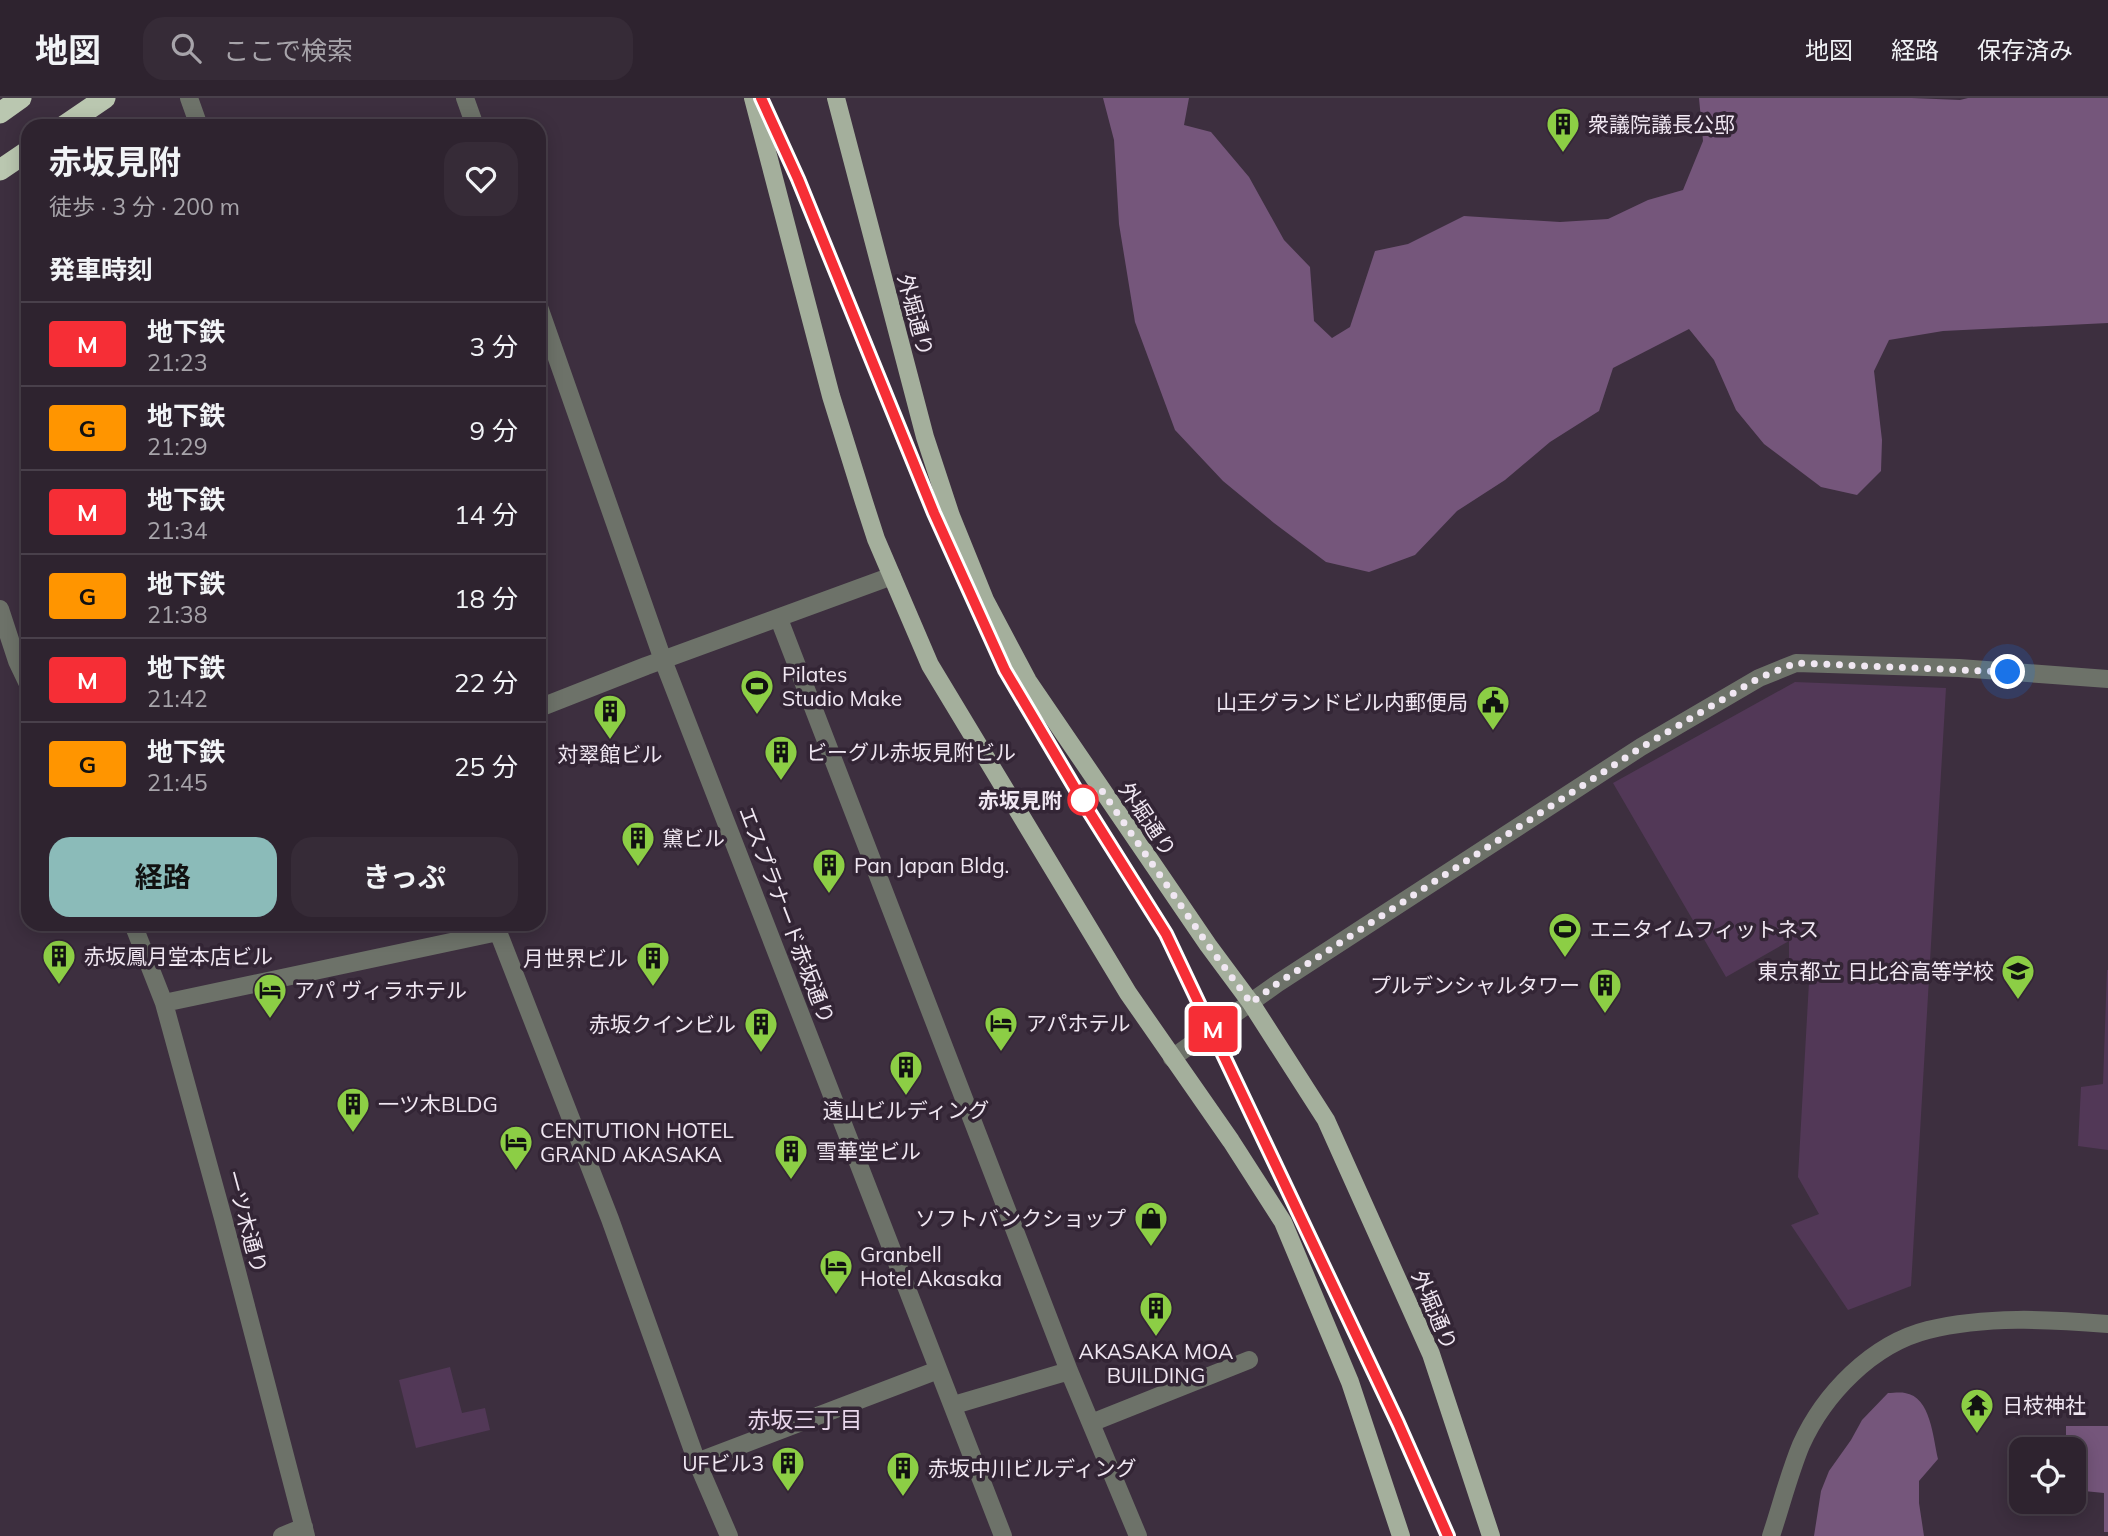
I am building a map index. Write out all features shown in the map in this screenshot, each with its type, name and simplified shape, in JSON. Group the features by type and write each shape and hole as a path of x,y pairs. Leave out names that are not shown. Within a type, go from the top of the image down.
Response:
{"highway":[{"path":"0,113 21,98"},
{"path":"74,119 105,98"},
{"path":"0,170 21,156"}],"main road":[{"path":"753,98 831,396 876,539 930,665 1128,993 1231,1141 1283,1222 1350,1382 1401,1536"},
{"name":"外堀通り","path":"836,98 925,437 951,516 985,600 1028,681 1208,945 1251,1003 1326,1120 1431,1354 1491,1536"}],"street":[{"path":"189,98 196,119"},
{"path":"465,98 472,119"},
{"name":"エスプラナード赤坂通り","path":"546,327 663,660 1003,1536"},
{"path":"546,705 892,576"},
{"path":"0,608 21,669"},
{"path":"779,619 1069,1371 1138,1536"},
{"path":"1172,1058 1278,983 1642,747 1759,678 1796,663 1959,668 2108,680"},
{"name":"一ツ木通り","path":"136,931 164,1003 305,1532"},
{"path":"164,1003 483,931"},
{"path":"497,931 610,1219 697,1462 729,1536"},
{"path":"1771,1536 1801,1445 1823,1406 1850,1374 1893,1345 1926,1331 1983,1322 2039,1320 2108,1324"},
{"path":"1091,1423 1249,1360"},
{"path":"697,1462 938,1370"},
{"path":"954,1405 1069,1371"},
{"path":"282,1536 305,1532"}],"shaded area":[{"path":"1103,98 1189,98 1184,125 1211,132 1249,177 1284,240 1310,267 1314,321 1332,338 1350,327 1375,251 1408,244 1464,216 1560,222 1608,219 1648,200 1683,190 1703,141 1699,98 2108,98 2108,323 1943,331 1889,340 1874,371 1882,440 1881,471 1857,495 1821,487 1764,444 1736,410 1714,360 1689,329 1613,368 1599,411 1550,442 1505,480 1457,511 1415,555 1369,572 1326,562 1223,481 1175,430 1135,322 1119,224 1114,140"},
{"path":"1795,682 1946,688 1911,1286 1848,1310 1791,1225 1819,1214 1798,1177 1809,982 1789,980 1789,941 1726,977 1613,783"},
{"path":"2107,970 2108,1150 2078,1146 2081,1087 2103,1084"},
{"path":"450,1367 462,1413 485,1408 490,1430 416,1448 399,1380"},
{"path":"1888,1393 1914,1396 1926,1410 1932,1430 1938,1459 1919,1481 1924,1536 1814,1536 1821,1491 1829,1471 1862,1420"},
{"path":"2066,1426 2108,1426 2108,1532 2104,1532 2104,1493 2086,1491 2086,1437 2066,1437"}],"metro line":[{"name":"M","path":"761,98 798,179 934,513 1005,670 1166,934 1410,1448 1448,1536"}],"place":[{"name":"衆議院議長公邸","path":"1563,154"},
{"name":"Pilates Studio Make","path":"757,716"},
{"name":"山王グランドビル内郵便局","path":"1493,732"},
{"name":"対翠館ビル","path":"610,741"},
{"name":"ビーグル赤坂見附ビル","path":"781,782"},
{"name":"赤坂見附","path":"1083,800"},
{"name":"黛ビル","path":"638,868"},
{"name":"Pan Japan Bldg.","path":"829,895"},
{"name":"エニタイムフィットネス","path":"1565,959"},
{"name":"赤坂鳳月堂本店ビル","path":"59,986"},
{"name":"月世界ビル","path":"653,988"},
{"name":"東京都立 日比谷高等学校","path":"2018,1001"},
{"name":"プルデンシャルタワー","path":"1605,1015"},
{"name":"アパ ヴィラホテル","path":"270,1020"},
{"name":"アパホテル","path":"1001,1053"},
{"name":"赤坂クインビル","path":"761,1054"},
{"name":"遠山ビルディング","path":"906,1097"},
{"name":"一ツ木BLDG","path":"353,1134"},
{"name":"CENTUTION HOTEL GRAND AKASAKA","path":"516,1172"},
{"name":"雪華堂ビル","path":"791,1181"},
{"name":"ソフトバンクショップ","path":"1151,1248"},
{"name":"Granbell Hotel Akasaka","path":"836,1296"},
{"name":"AKASAKA MOA BUILDING","path":"1156,1338"},
{"name":"日枝神社","path":"1977,1435"},
{"name":"UFビル3","path":"788,1493"},
{"name":"赤坂中川ビルディング","path":"903,1498"}],"district":[{"name":"赤坂三丁目","path":"805,1419"}],"route":[{"path":"1083,800 1100,788 1251,1003 1642,747 1759,678 1796,663 2008,672"}]}
